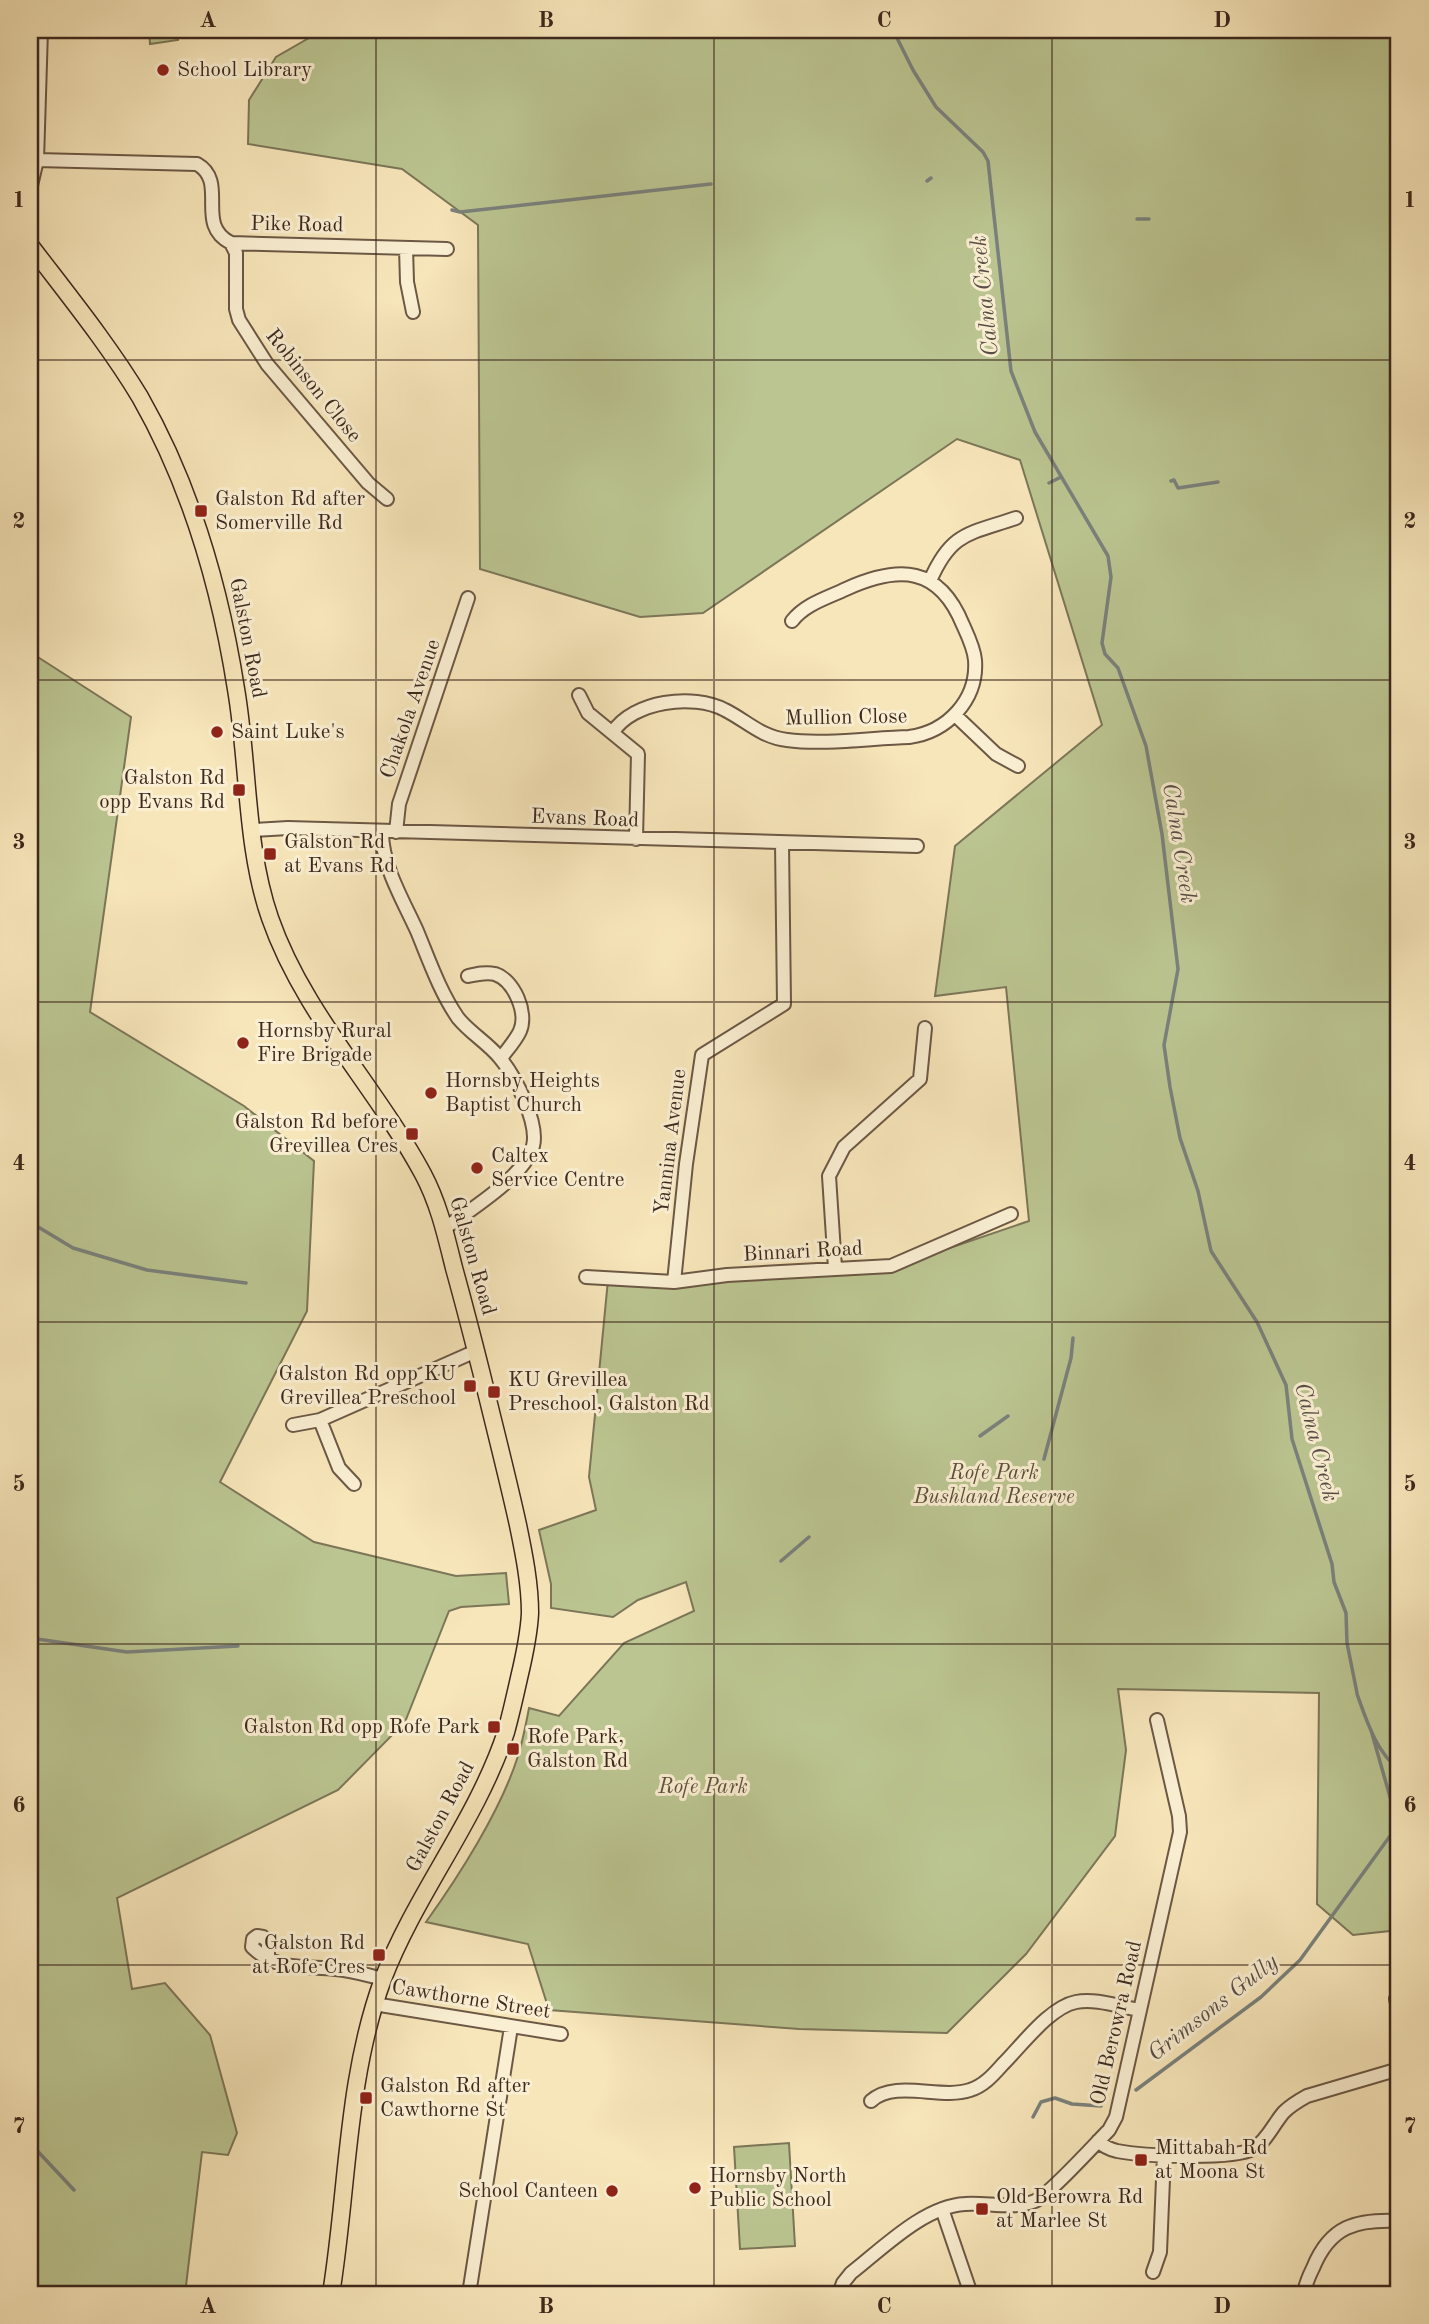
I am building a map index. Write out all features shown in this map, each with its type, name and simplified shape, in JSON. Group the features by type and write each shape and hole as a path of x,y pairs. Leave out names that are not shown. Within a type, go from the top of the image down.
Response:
{"main road":[{"name":"Galston Road","path":"30,245 115,359 143,403 168,454 202,537 221,605 237,691 258,875 279,941 304,990 414,1157 433,1194 445,1228 476,1351 526,1567 530,1611 526,1646 506,1731 472,1807 412,1914 374,2004 358,2076 331,2294"}],"street":[{"path":"30,190 37,160 41,30"},
{"name":"Pike Road","path":"37,160 197,164 208,172 211,179 212,221 219,235 232,243 447,249"},
{"name":"Robinson Close","path":"232,243 236,253 236,309 245,331 267,364 368,483 387,499"},
{"path":"390,247 407,282"},
{"path":"406,248 407,282 413,312"},
{"path":"792,621 812,604 871,578 903,575 930,581 941,556 954,542 970,533 1016,518"},
{"name":"Mullion Close","path":"613,732 631,715 651,706 670,703 709,704 726,710 761,733 787,740 919,736 943,726 963,705 972,685 975,674 974,652 954,604 947,594 930,581"},
{"name":"Chakola Avenue","path":"396,832 399,804 468,598"},
{"path":"579,695 588,713 633,748 639,757 636,839"},
{"path":"955,715 996,754 1018,766"},
{"name":"Evans Road","path":"252,830 288,828 917,846"},
{"path":"382,832 386,860 447,998 460,1020 500,1058 521,1092 531,1121 533,1145 526,1162 491,1196 445,1228"},
{"name":"Yannina Avenue","path":"674,1282 686,1164 702,1055 784,1004 782,844"},
{"path":"468,976 498,974 521,1002 522,1029 500,1058"},
{"path":"835,1268 829,1175 844,1147 920,1079 925,1028"},
{"name":"Binnari Road","path":"586,1277 674,1282 727,1275 891,1266 1011,1214"},
{"path":"293,1425 320,1420 476,1351"},
{"path":"320,1420 339,1468 354,1484"},
{"name":"Old Berowra Road","path":"839,2294 851,2273 919,2221 942,2209 963,2204 1016,2204 1035,2201 1098,2141 1116,2117 1180,1832 1179,1816 1157,1720"},
{"path":"268,1957 282,1965 305,1969 342,1969 383,1979"},
{"path":"1396,1999 1399,2014"},
{"path":"871,2101 888,2091 960,2093 973,2090 988,2080 1052,2014 1069,2004 1098,2003 1140,2010"},
{"name":"Cawthorne Street","path":"374,2004 561,2034"},
{"path":"469,2294 511,2027"},
{"path":"1098,2141 1118,2151 1164,2155 1234,2155 1261,2142 1284,2113 1307,2096 1399,2069"},
{"path":"1153,2272 1160,2252 1164,2155"},
{"path":"942,2209 971,2294"},
{"path":"1304,2294 1319,2253 1333,2235 1362,2224 1399,2221"}],"green space":[{"path":"149,30 177,30 178,40 150,44"},
{"path":"382,30 1399,30 1399,177 1396,181 1399,194 1399,1930 1353,1935 1317,1904 1319,1693 1118,1689 1126,1750 1115,1836 1026,1954 947,2033 799,2029 549,2010 528,1944 426,1922 465,1864 501,1798 518,1756 529,1708 559,1716 624,1643 694,1611 686,1582 638,1600 613,1617 551,1608 551,1584 539,1530 596,1510 589,1477 608,1280 891,1268 1029,1221 1006,987 935,996 955,846 1102,725 1020,460 957,439 703,613 640,617 480,569 478,225 402,169 248,144 249,100 276,57 316,34"},
{"path":"30,652 131,717 90,1012 244,1106 314,1161 307,1311 220,1482 314,1542 456,1576 506,1573 509,1604 461,1607 449,1611 405,1722 338,1790 117,1898 132,1989 165,1983 210,2035 237,2133 228,2155 202,2152 185,2294 30,2294"},
{"path":"789,2143 795,2246 740,2249 734,2147"}],"waterway":[{"name":"Calna Creek","path":"893,30 936,107 983,152 988,161 1011,371 1035,432 1108,556 1111,577 1102,643 1105,654 1118,668 1146,746 1162,834 1178,969 1164,1045 1180,1138 1198,1191 1211,1251 1257,1322 1286,1385 1292,1439 1332,1564 1334,1582 1346,1613 1347,1643 1357,1693"},
{"path":"927,181 931,178"},
{"path":"452,210 460,212 711,184"},
{"path":"1137,219 1149,219"},
{"path":"1049,483 1061,477"},
{"path":"1171,481 1174,480 1178,488 1218,482"},
{"path":"30,1222 73,1248 147,1270 246,1283"},
{"path":"1044,1459 1071,1358 1073,1338"},
{"path":"980,1436 1008,1416"},
{"path":"781,1561 809,1537"},
{"path":"30,1638 127,1652 238,1646"},
{"name":"Grimsons Gully","path":"1357,1694 1378,1745 1399,1769"},
{"name":"Grimsons Gully","path":"1136,2090 1261,1997 1300,1960 1398,1825 1371,1730"},
{"path":"1033,2117 1041,2102 1055,2098 1072,2104 1101,2106"},
{"path":"30,2143 74,2190"}],"place":[{"name":"School Library","path":"163,70"},
{"name":"Galston Rd after Somerville Rd","path":"201,511"},
{"name":"Saint Luke's","path":"217,732"},
{"name":"Galston Rd opp Evans Rd","path":"239,790"},
{"name":"Galston Rd at Evans Rd","path":"270,854"},
{"name":"Hornsby Rural Fire Brigade","path":"243,1043"},
{"name":"Hornsby Heights Baptist Church","path":"431,1093"},
{"name":"Galston Rd before Grevillea Cres","path":"412,1134"},
{"name":"Caltex Service Centre","path":"477,1168"},
{"name":"Galston Rd opp KU Grevillea Preschool","path":"470,1386"},
{"name":"KU Grevillea Preschool, Galston Rd","path":"494,1392"},
{"name":"Galston Rd opp Rofe Park","path":"494,1727"},
{"name":"Rofe Park, Galston Rd","path":"513,1749"},
{"name":"Galston Rd at Rofe Cres","path":"379,1955"},
{"name":"Galston Rd after Cawthorne St","path":"366,2098"},
{"name":"Mittabah Rd at Moona St","path":"1141,2160"},
{"name":"Hornsby North Public School","path":"695,2188"},
{"name":"School Canteen","path":"612,2191"},
{"name":"Old Berowra Rd at Marlee St","path":"982,2209"}],"park label":[{"name":"Rofe Park Bushland Reserve","path":"994,1485"},
{"name":"Rofe Park","path":"703,1787"}]}
